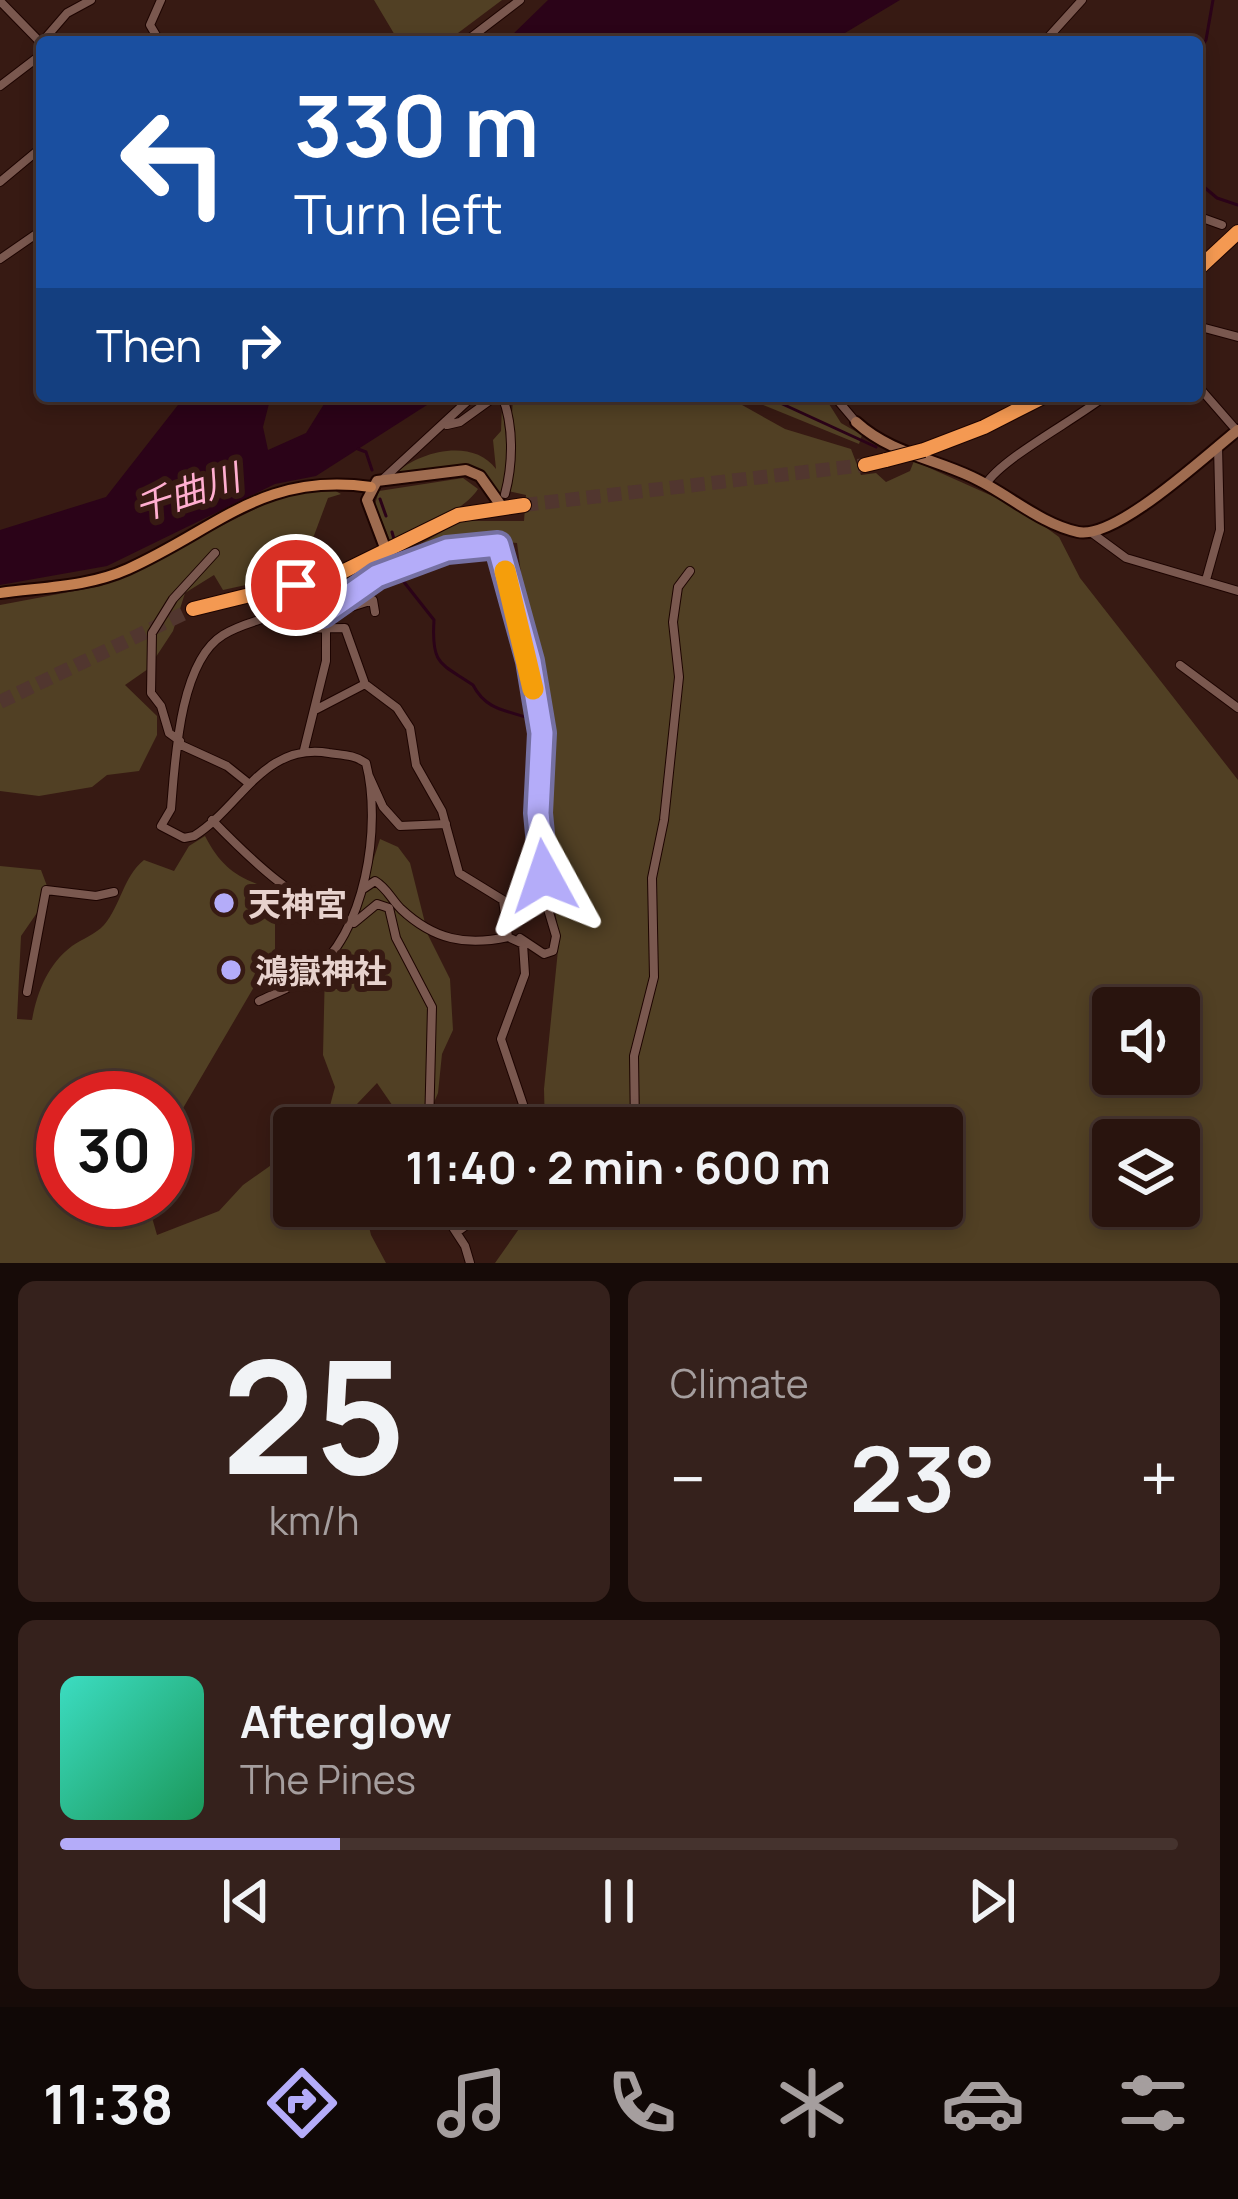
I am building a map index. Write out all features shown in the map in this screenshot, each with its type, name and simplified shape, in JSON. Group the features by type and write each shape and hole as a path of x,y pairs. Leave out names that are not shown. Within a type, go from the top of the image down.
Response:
{"highway":[{"path":"1203,264 1238,232"},
{"path":"865,465 984,428 1034,402"},
{"path":"193,609 366,563 449,519 503,500 524,505"}],"main road":[{"path":"0,593 111,575 277,490 326,482 376,483"}],"street":[{"path":"48,36 67,13 92,0"},
{"path":"156,36 150,25 161,0"},
{"path":"473,36 520,0"},
{"path":"1049,36 1082,0"},
{"path":"0,1 36,37"},
{"path":"0,86 36,59"},
{"path":"0,182 36,152"},
{"path":"1203,218 1222,224"},
{"path":"0,259 36,234"},
{"path":"1203,328 1238,337"},
{"path":"1092,533 1121,520 1237,430 1203,392"},
{"path":"377,576 385,551 368,506 376,483 467,402"},
{"path":"445,425 453,426 490,402"},
{"path":"376,483 466,470 480,476 488,492 503,500 512,467 502,402"},
{"path":"839,402 856,422 910,456 986,484 1056,524 1092,533 1126,558 1238,591"},
{"path":"986,484 998,467 1097,402"},
{"path":"1206,580 1220,530 1218,446"},
{"path":"483,509 488,492"},
{"path":"274,589 311,615 346,600 377,576 458,547 498,545 530,661 542,733 538,813 545,899 556,936 553,951 544,954 526,940 480,944 435,933 402,910 381,884 375,881 362,890"},
{"path":"214,553 153,630 151,690 169,734 248,783"},
{"path":"634,1107 634,1056 654,977 652,878 664,820 679,677 673,622 678,586 690,571"},
{"path":"292,606 289,596 296,585"},
{"path":"346,600 351,607 373,600 375,613"},
{"path":"292,606 274,617 248,622 208,647 188,686 171,809 161,826 184,838 201,832 266,768 304,751 361,758 383,806 400,826 446,824"},
{"path":"274,617 280,629 345,628 365,684 397,707 410,728 416,765 446,824 461,875 502,900 512,938 525,952 525,974 501,1039 524,1107"},
{"path":"304,751 326,661 326,628"},
{"path":"1180,664 1238,708"},
{"path":"317,709 365,684"},
{"path":"259,1000 311,975 350,922 370,868 369,776"},
{"path":"212,820 260,872 350,922 359,922 377,904 389,908 396,938 428,994 435,1028 429,1107"},
{"path":"27,992 46,890 97,896 114,892"},
{"path":"454,1227 470,1263"},
{"path":"457,1232 464,1227"}],"shaded area":[{"path":"374,0 502,0 454,36 395,36"},
{"path":"513,402 737,402 785,429 851,449 861,475 876,473 886,482 910,471 914,461 1019,508 1059,537 1080,578 1238,780 1238,1263 495,1263 520,1227 963,1227 963,1107 544,1107 559,940 547,847 546,687 529,633 517,543 476,540 439,548 419,545 461,521 524,521 526,495 508,491"},
{"path":"756,402 828,402 841,423 862,435 859,444"},
{"path":"502,406 510,467 503,496 496,498 489,478 468,464 395,474 418,459 447,451 474,453 496,469 493,440 501,431"},
{"path":"463,478 478,489 471,498 391,543 375,504 379,491"},
{"path":"330,488 341,494 328,498 300,573 223,590 214,575 185,593 173,631 148,669 125,685 157,716 157,735 139,771 107,775 92,787 39,796 0,791 0,605 101,586 275,499"},
{"path":"205,836 233,871 275,890 275,951 192,1093 192,1071 36,1071 36,1227 155,1227 157,1235 192,1227 192,1221 219,1211 243,1185 273,1164 273,1227 369,1227 386,1263 0,1263 0,866 41,870 50,894 21,936 17,1019 32,1020 50,970 72,946 104,925 137,867 144,860 174,871 189,846"},
{"path":"380,839 398,847 410,863 428,935 450,979 453,1030 442,1054 432,1107 394,1107 377,1083 356,1107 330,1107 335,1087 323,1055 325,968 351,930"}],"water":[{"path":"548,0 900,0 840,36 511,36"},
{"name":"千曲川","path":"180,402 269,402 263,427 268,450 306,433 325,402 432,402 316,476 275,484 107,566 0,585 0,530 106,497"}],"waterway":[{"path":"1203,44 1213,0"},
{"path":"1203,186 1217,198 1238,205"},
{"path":"778,402 876,447"},
{"path":"358,449 366,452 372,470"},
{"path":"380,499 386,516"},
{"path":"392,532 395,543"},
{"path":"400,577 434,620 434,646 440,661 492,705 534,720"}],"tunnel":[{"path":"524,505 865,465"},
{"path":"0,702 193,609"}],"slow traffic":[{"path":"505,571 533,689"}],"place":[{"name":"天神宮","path":"224,903"},
{"name":"鴻嶽神社","path":"231,970"}],"route":[{"path":"296,585 274,589 296,611 323,614 377,576 399,572 458,547 498,545 530,661 542,733 538,813 544,876"}]}
